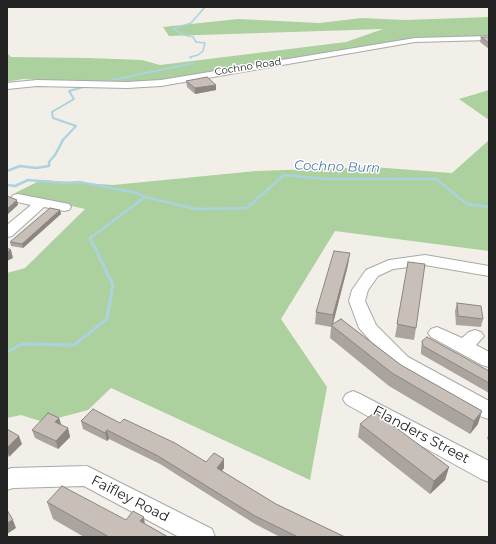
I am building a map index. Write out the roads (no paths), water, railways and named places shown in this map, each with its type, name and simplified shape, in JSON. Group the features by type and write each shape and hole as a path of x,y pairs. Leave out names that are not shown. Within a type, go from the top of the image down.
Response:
{"street":[{"name":"Cochno Road","path":"7,86 37,83 120,85 154,83 415,40 489,38"},
{"path":"18,198 64,207"},
{"path":"7,233 41,203"},
{"path":"489,271 424,260 389,265 372,273 360,290 357,301 368,328 401,362 489,411"},
{"path":"437,333 469,342 489,360"},
{"name":"Flanders Street","path":"353,399 489,472"},
{"name":"Faifley Road","path":"7,480 12,478 87,476 203,537"}],"waterway":[{"path":"191,58 190,57 198,55 203,51 205,43 196,42 193,37 184,35 173,29 191,23 205,7"},
{"path":"102,82 194,63"},
{"path":"62,141 76,126 53,118 52,112 74,99 69,91 91,85"},
{"path":"7,171 20,166 36,168 49,166 49,162 55,155 63,140"},
{"name":"Cochno Burn","path":"145,197 196,209 247,208 284,175 326,179 436,179 467,204 489,207"},
{"path":"7,185 15,186 28,180 64,183 79,182 137,193 145,197"},
{"name":"Cochno Burn","path":"92,243 90,238 145,197"},
{"name":"Cochno Burn","path":"7,352 22,344 74,345 107,319 113,285 92,242"}]}
